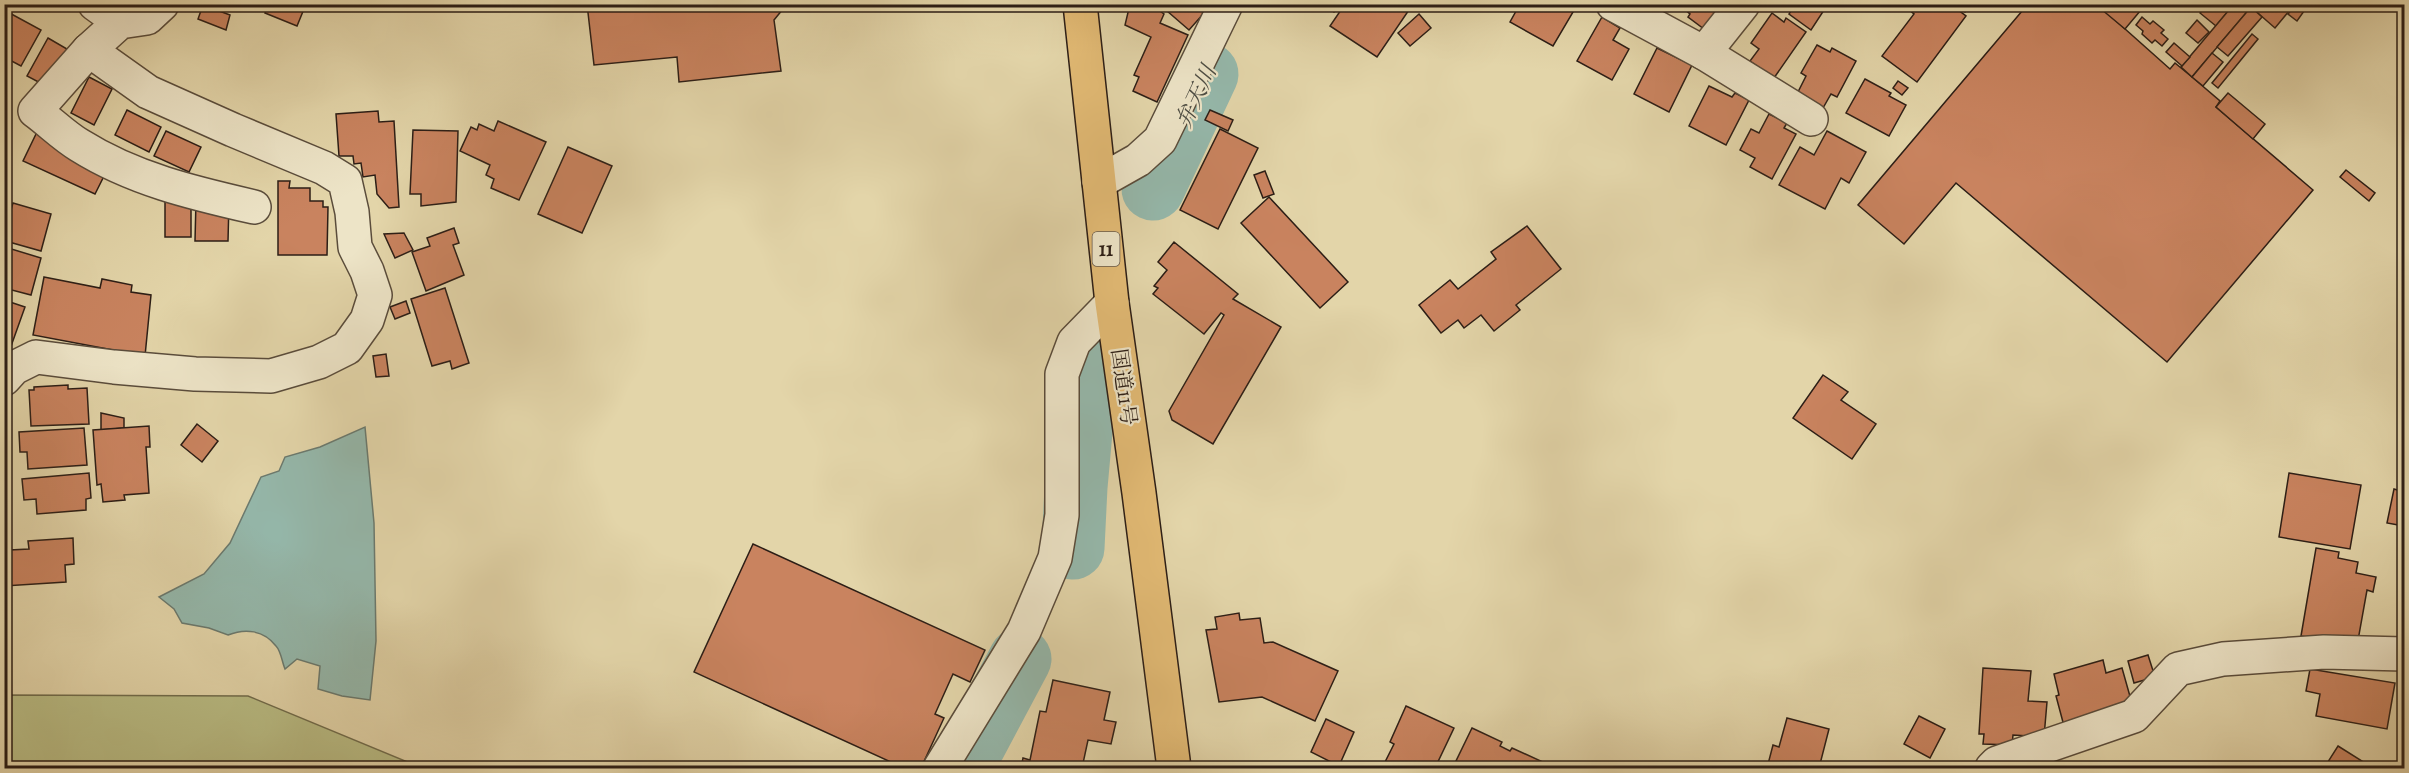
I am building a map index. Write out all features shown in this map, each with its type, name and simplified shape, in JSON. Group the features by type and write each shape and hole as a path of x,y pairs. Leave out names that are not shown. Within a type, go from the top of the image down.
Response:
{"highway":[{"name":"国道11号","path":"1080,4 1112,303 1174,768"}],"street":[{"path":"162,4 147,18 108,13 89,50 35,111 79,145 144,178 183,191 254,207"},
{"path":"1099,182 1138,160 1160,140 1226,4"},
{"path":"1613,4 1704,53 1811,119"},
{"path":"1704,53 1743,4"},
{"path":"4,379 14,368 36,357 195,374 271,376 319,362 347,348 367,320 375,295 367,271 355,247 352,212 345,181 324,168 148,92 89,50"},
{"path":"940,768 1024,631 1055,558 1062,515 1062,374 1074,342 1112,303"},
{"path":"1992,768 1997,763 2134,716 2178,669 2223,659 2324,652 2404,654"}],"green space":[{"path":"5,695 248,696 422,768 5,768"}],"shaded area":[{"path":"365,427 374,523 376,641 370,700 342,696 318,689 320,666 297,659 285,669 278,648 260,634 247,631 228,635 209,628 182,623 174,609 159,597 204,574 230,543 261,477 279,471 285,457 320,447"}],"building":[{"path":"268,4 306,4 297,26 265,13"},
{"path":"587,4 783,4 783,9 774,20 781,71 679,82 677,57 594,65"},
{"path":"1130,4 1150,4 1164,14 1160,23 1188,35 1157,102 1133,91 1139,77 1134,75 1151,37 1125,25"},
{"path":"1159,4 1202,4 1199,8 1204,13 1189,30"},
{"path":"1323,4 1339,4 1334,12"},
{"path":"1345,4 1413,4 1377,57 1330,26"},
{"path":"1520,4 1572,4 1576,7 1553,46 1510,22"},
{"path":"1678,4 1729,4 1708,32 1688,17 1690,14"},
{"path":"1782,4 1828,4 1811,30 1789,14 1791,11"},
{"path":"1914,4 1950,4 1966,16 1917,82 1882,56 1914,14 1909,10"},
{"path":"1954,4 1970,4 1965,12"},
{"path":"2028,4 2097,4 2170,69 2175,63 2220,101 2216,107 2313,190 2167,362 1956,183 1904,244 1858,205"},
{"path":"2105,4 2146,4 2125,29 2101,9"},
{"path":"2207,4 2234,4 2216,26 2200,13"},
{"path":"2234,4 2294,5 2275,28 2251,7 2192,77 2181,67"},
{"path":"2296,4 2309,4 2297,21 2288,14"},
{"path":"203,5 230,15 226,30 198,19"},
{"path":"2251,7 2262,17 2228,56 2217,47"},
{"path":"4,10 41,30 21,66 6,58 4,62"},
{"path":"1772,13 1784,22 1786,18 1806,32 1774,78 1750,61 1759,49 1751,43"},
{"path":"1419,14 1431,28 1410,46 1398,33"},
{"path":"1602,17 1620,28 1613,40 1629,49 1612,80 1577,61"},
{"path":"2142,17 2150,24 2153,21 2164,30 2161,33 2168,39 2162,46 2155,40 2152,43 2142,34 2143,31 2136,25"},
{"path":"2197,20 2209,32 2198,43 2186,33"},
{"path":"2252,34 2258,39 2218,88 2212,83"},
{"path":"48,38 67,49 46,86 27,76"},
{"path":"2174,43 2190,57 2182,66 2166,52"},
{"path":"1817,45 1830,52 1832,48 1856,61 1837,97 1831,94 1823,108 1797,94 1806,76 1801,73"},
{"path":"1657,48 1692,65 1669,112 1634,94"},
{"path":"2212,53 2223,62 2203,86 2192,77"},
{"path":"89,77 112,89 94,125 71,113"},
{"path":"1865,79 1891,93 1889,96 1906,105 1889,136 1846,113"},
{"path":"1898,81 1908,88 1902,95 1893,88"},
{"path":"1709,86 1732,97 1735,93 1749,100 1726,145 1689,126"},
{"path":"2228,93 2265,124 2253,139 2216,107"},
{"path":"127,110 161,127 149,152 115,135"},
{"path":"1210,110 1233,120 1228,131 1205,120"},
{"path":"378,111 379,122 394,121 399,207 389,208 377,194 375,175 363,177 361,163 354,164 353,156 339,156 336,114"},
{"path":"1769,114 1787,123 1784,128 1796,134 1772,179 1750,167 1755,158 1740,150 1751,129 1759,133"},
{"path":"498,121 546,142 519,200 491,188 494,179 486,175 490,165 460,151 471,127 477,130 479,124 494,131"},
{"path":"1220,129 1258,148 1218,229 1180,210"},
{"path":"413,130 458,131 456,202 421,206 421,194 410,194"},
{"path":"166,131 201,147 189,172 154,156"},
{"path":"1827,131 1866,152 1849,183 1841,178 1825,209 1779,185 1800,147 1814,155"},
{"path":"37,132 109,166 95,194 23,161"},
{"path":"568,147 612,166 582,233 538,214"},
{"path":"2346,170 2375,193 2369,201 2340,177"},
{"path":"1265,171 1274,194 1263,198 1254,175"},
{"path":"278,181 290,181 289,188 310,188 310,201 323,201 323,207 328,207 327,255 278,255"},
{"path":"1269,197 1348,282 1320,308 1241,223"},
{"path":"165,198 191,198 191,237 165,237"},
{"path":"196,201 229,202 228,241 195,241"},
{"path":"13,203 51,214 41,251 9,242 8,248 41,258 31,295 4,288 4,216 9,217"},
{"path":"1527,226 1561,269 1516,305 1520,310 1494,331 1481,315 1464,328 1458,320 1441,333 1419,305 1450,280 1458,289 1496,259 1491,252"},
{"path":"454,228 459,243 453,245 464,275 426,291 412,252 430,246 427,238"},
{"path":"404,233 413,250 395,258 384,234"},
{"path":"1174,242 1238,294 1233,299 1281,327 1213,444 1172,420 1169,411 1224,315 1221,313 1204,334 1153,294 1158,288 1154,286 1167,270 1158,262"},
{"path":"44,277 100,288 102,279 132,285 131,292 151,295 145,356 33,335"},
{"path":"445,288 469,363 452,369 450,361 432,366 411,299"},
{"path":"4,300 25,307 10,349 4,347"},
{"path":"406,301 410,313 395,319 390,307"},
{"path":"386,354 389,376 376,377 373,356"},
{"path":"1823,375 1848,392 1841,400 1876,424 1852,459 1793,418"},
{"path":"68,385 68,389 87,388 89,424 31,426 29,390 34,390 34,387"},
{"path":"101,413 124,418 124,428 101,430"},
{"path":"197,424 218,441 202,462 181,445"},
{"path":"149,426 150,447 146,447 149,493 124,495 125,500 103,502 101,484 97,485 93,430"},
{"path":"84,428 87,465 28,469 27,452 20,452 19,432"},
{"path":"89,473 91,498 86,499 86,510 37,514 36,499 24,500 22,479"},
{"path":"2289,473 2361,485 2350,549 2279,537"},
{"path":"2394,489 2404,492 2404,526 2387,523"},
{"path":"73,538 74,564 65,565 66,582 4,586 4,569 11,568 10,550 29,549 28,541"},
{"path":"753,544 985,650 970,682 953,674 935,714 944,718 921,768 904,768 694,672"},
{"path":"2316,548 2339,552 2338,558 2358,562 2356,573 2376,577 2373,592 2367,590 2357,646 2301,636"},
{"path":"1239,613 1240,620 1260,618 1264,643 1273,642 1338,671 1315,721 1262,697 1219,702 1206,630 1217,629 1215,617"},
{"path":"2148,655 2155,677 2134,683 2128,661"},
{"path":"2103,660 2106,673 2122,668 2133,707 2064,726 2056,696 2059,695 2054,674"},
{"path":"1983,668 2031,671 2028,701 2047,702 2044,737 2013,735 2012,745 1983,744 1984,734 1979,734"},
{"path":"2310,669 2395,683 2387,729 2316,716 2320,694 2306,691"},
{"path":"1053,680 1110,692 1104,720 1116,722 1111,744 1088,740 1082,768 1021,768 1023,758 1030,760 1040,711 1046,712"},
{"path":"1406,706 1454,728 1435,768 1382,768 1394,744 1390,742"},
{"path":"1919,716 1945,729 1930,758 1904,744"},
{"path":"1787,718 1829,729 1819,768 1767,768 1773,745 1779,747"},
{"path":"1326,719 1354,732 1339,766 1311,752"},
{"path":"1472,728 1502,742 1500,746 1510,751 1512,748 1543,762 1540,768 1472,768 1456,761"},
{"path":"2338,746 2373,768 2332,768 2326,765"}],"waterway":[{"name":"弁天川","path":"1153,189 1207,74"},
{"path":"1073,548 1087,365"},
{"path":"962,768 1020,659"}]}
